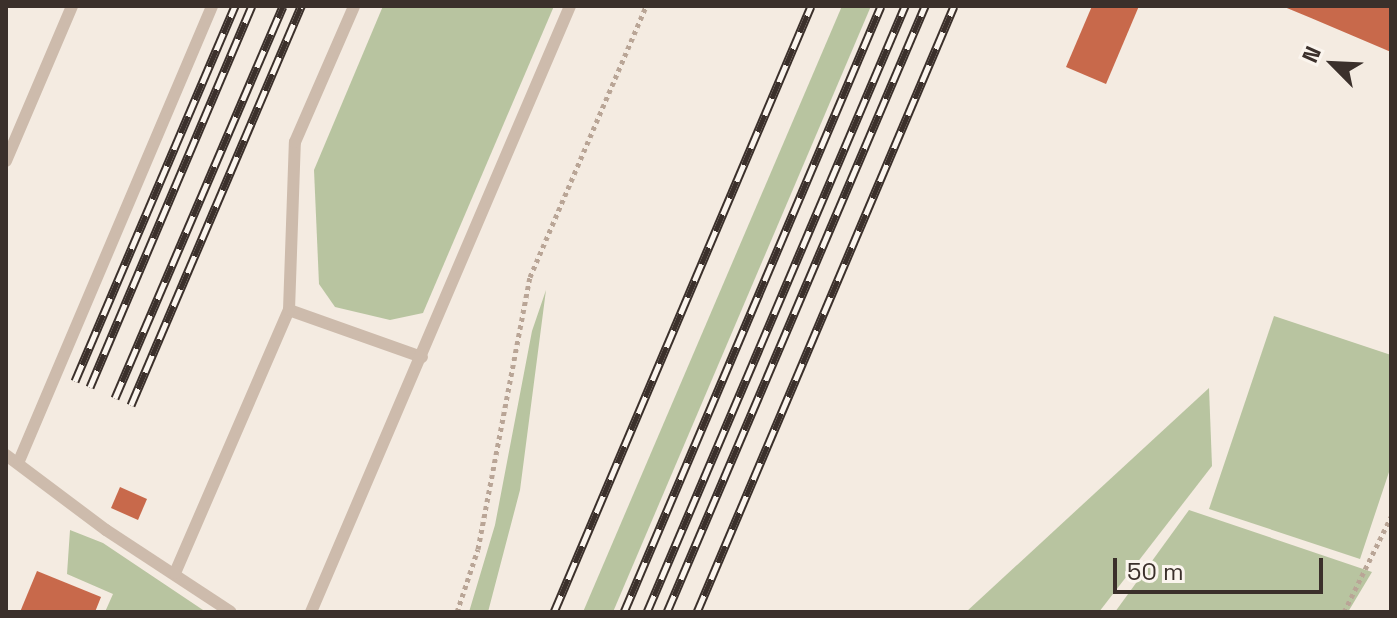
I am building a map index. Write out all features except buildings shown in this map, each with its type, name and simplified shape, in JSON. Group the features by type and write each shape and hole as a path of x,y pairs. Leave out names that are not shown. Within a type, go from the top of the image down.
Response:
{"lane":[{"path":"6,161 72,6"},
{"path":"19,461 212,6"},
{"path":"175,573 289,310 295,142 354,6"},
{"path":"311,612 570,6"},
{"path":"289,310 422,357"},
{"path":"6,455 19,461 106,530 231,612"}],"path":[{"path":"457,612 478,549 530,277 646,6"},
{"path":"1344,612 1391,517"}],"green space":[{"path":"383,6 554,6 423,313 390,320 335,307 319,284 314,170"},
{"path":"842,6 871,6 613,612 583,612"},
{"path":"546,290 520,490 488,612 469,612 495,525 532,331"},
{"path":"1274,316 1391,355 1391,466 1360,559 1209,509"},
{"path":"1209,388 1212,466 1099,612 966,612"},
{"path":"1189,510 1372,572 1348,612 1115,612"},
{"path":"70,530 103,543 206,612 105,612 113,594 67,574"}],"railway":[{"path":"75,381 235,6"},
{"path":"90,387 252,6"},
{"path":"115,398 283,6"},
{"path":"131,405 301,6"},
{"path":"554,612 811,6"},
{"path":"624,612 881,6"},
{"path":"647,612 905,6"},
{"path":"667,612 925,6"},
{"path":"697,612 954,6"}]}
